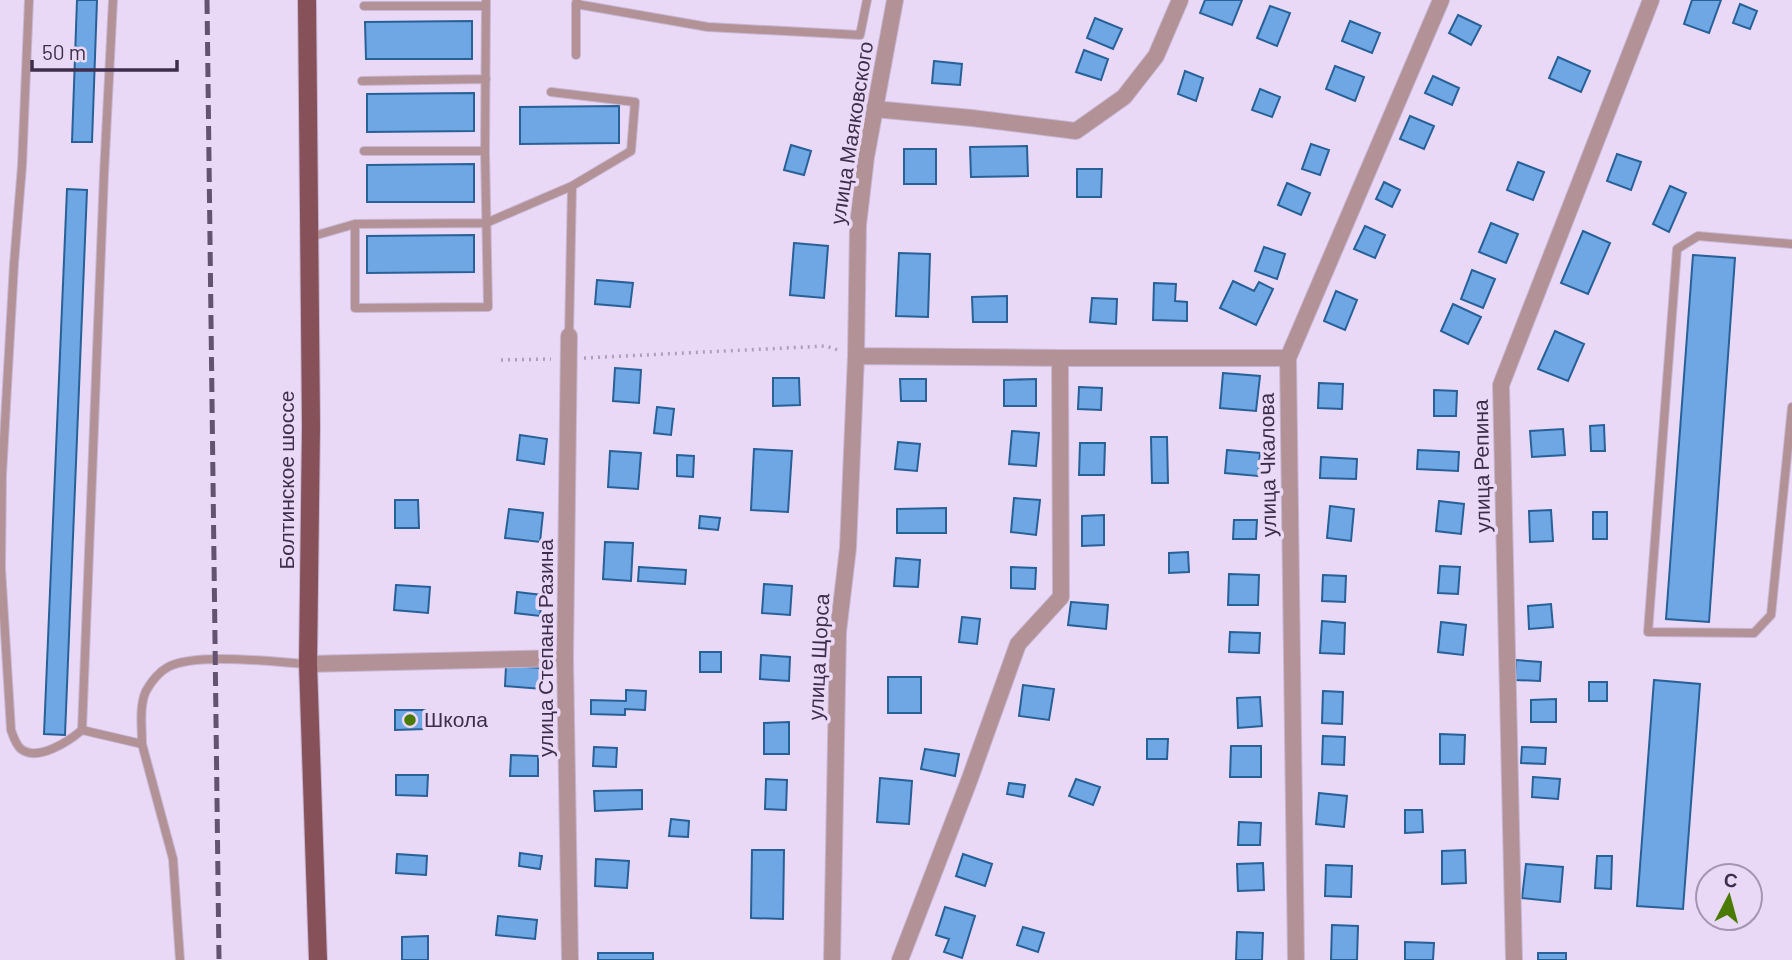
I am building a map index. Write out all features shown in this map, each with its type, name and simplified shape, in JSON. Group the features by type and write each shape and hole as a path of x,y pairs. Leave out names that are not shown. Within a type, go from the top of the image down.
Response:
{"main road":[{"name":"Болтинское шоссе","path":"307,0 311,426 308,664 318,960"}],"street":[{"name":"улица Маяковского","path":"856,356 858,225 866,157 895,0"},
{"path":"874,110 972,118 1076,131 1124,97 1156,56 1180,0"},
{"name":"улица Чкалова","path":"1296,960 1288,358 1441,0"},
{"name":"улица Репина","path":"1514,960 1501,385 1651,0"},
{"name":"улица Степана Разина","path":"569,337 565,658 570,960"},
{"path":"856,356 1288,358"},
{"name":"улица Щорса","path":"832,960 838,632 848,548 856,356"},
{"path":"900,960 1018,644 1061,597 1060,358"},
{"path":"308,664 565,658"}],"lane":[{"path":"29,0 22,166 2,475 1,568 11,730 18,746 32,753 43,752 64,743 82,730 142,744"},
{"path":"82,730 113,0"},
{"path":"576,55 577,2 708,27 860,35 867,0"},
{"path":"355,224 355,308 488,307 486,3 364,6"},
{"path":"362,81 486,79"},
{"path":"310,237 355,224 486,223 572,186 631,151 635,102 551,92"},
{"path":"364,152 485,151"},
{"path":"569,337 572,186"},
{"path":"1792,244 1698,236 1677,249 1648,632 1754,633 1772,615 1792,407"},
{"path":"180,960 173,859 142,744 142,711 146,692 156,677 168,667 186,661 215,659 308,664"}],"path":[{"path":"501,360 826,345 856,356"}],"building":[{"path":"77,0 97,0 92,142 72,142"},
{"path":"1205,0 1242,0 1232,25 1200,13"},
{"path":"1692,0 1721,0 1709,33 1684,24"},
{"path":"1740,4 1757,11 1750,29 1733,23"},
{"path":"1270,6 1290,13 1277,46 1257,38"},
{"path":"1458,15 1481,26 1471,45 1449,33"},
{"path":"1095,18 1122,29 1113,49 1087,38"},
{"path":"472,21 472,59 366,59 365,22"},
{"path":"1350,21 1380,33 1372,53 1342,41"},
{"path":"1084,50 1108,59 1101,80 1076,72"},
{"path":"1558,57 1590,71 1581,92 1549,78"},
{"path":"934,61 962,64 960,85 932,83"},
{"path":"1335,66 1364,77 1355,101 1326,89"},
{"path":"1185,71 1203,78 1196,101 1178,94"},
{"path":"1433,76 1459,88 1452,105 1425,93"},
{"path":"1260,89 1280,97 1272,117 1252,110"},
{"path":"474,93 474,131 367,132 367,94"},
{"path":"619,106 619,143 520,144 520,107"},
{"path":"1410,116 1434,126 1424,149 1400,139"},
{"path":"1311,144 1329,150 1320,175 1302,169"},
{"path":"791,145 811,151 804,175 784,170"},
{"path":"1027,146 1028,176 971,177 970,147"},
{"path":"904,149 936,149 936,184 904,184"},
{"path":"1617,154 1641,162 1631,190 1607,181"},
{"path":"1518,162 1544,172 1533,200 1507,190"},
{"path":"474,164 474,202 367,202 367,165"},
{"path":"1077,169 1102,169 1101,197 1077,197"},
{"path":"1384,182 1400,190 1392,207 1376,199"},
{"path":"1287,183 1310,193 1301,215 1278,205"},
{"path":"1670,186 1686,193 1669,232 1653,224"},
{"path":"67,189 87,190 65,735 44,734"},
{"path":"1491,223 1518,234 1506,263 1479,252"},
{"path":"1365,226 1385,235 1375,258 1354,249"},
{"path":"1583,231 1610,243 1588,294 1561,283"},
{"path":"474,235 474,272 367,273 367,236"},
{"path":"794,243 828,246 824,298 790,295"},
{"path":"1264,247 1285,254 1277,279 1255,271"},
{"path":"899,253 930,254 928,317 896,316"},
{"path":"1693,255 1735,258 1709,622 1666,619"},
{"path":"1472,270 1495,279 1483,308 1461,299"},
{"path":"597,280 633,283 630,307 595,304"},
{"path":"1233,281 1254,291 1259,282 1273,289 1256,325 1220,308"},
{"path":"1154,283 1176,284 1175,301 1187,302 1187,321 1153,320"},
{"path":"1336,291 1357,300 1345,330 1324,321"},
{"path":"1007,296 1007,322 973,322 972,297"},
{"path":"1092,298 1117,299 1116,324 1090,322"},
{"path":"1453,304 1481,317 1468,344 1441,331"},
{"path":"1555,331 1584,344 1568,381 1538,369"},
{"path":"615,368 641,370 639,403 613,401"},
{"path":"1223,373 1260,376 1256,411 1220,408"},
{"path":"773,378 799,378 800,405 773,406"},
{"path":"900,379 926,379 926,401 901,401"},
{"path":"1036,379 1036,406 1004,406 1004,380"},
{"path":"1319,383 1343,384 1342,409 1318,408"},
{"path":"1079,387 1102,388 1101,410 1078,409"},
{"path":"1434,390 1457,391 1456,416 1434,416"},
{"path":"657,407 674,409 671,435 654,433"},
{"path":"1604,425 1605,451 1591,451 1590,426"},
{"path":"1563,429 1565,455 1532,457 1530,431"},
{"path":"1012,431 1039,433 1036,466 1009,464"},
{"path":"520,435 547,439 544,464 517,460"},
{"path":"1151,437 1167,437 1168,483 1152,483"},
{"path":"898,442 920,444 917,471 895,469"},
{"path":"1080,443 1105,443 1104,475 1079,475"},
{"path":"754,449 792,451 788,512 751,510"},
{"path":"1227,450 1260,453 1258,476 1225,473"},
{"path":"1418,450 1459,452 1458,471 1417,469"},
{"path":"610,451 641,453 638,489 608,487"},
{"path":"677,455 694,456 693,477 677,476"},
{"path":"1321,457 1357,459 1356,479 1320,478"},
{"path":"1014,498 1040,500 1036,535 1011,532"},
{"path":"395,500 418,500 419,528 395,528"},
{"path":"1439,501 1464,504 1461,534 1436,531"},
{"path":"1330,506 1354,509 1351,541 1327,538"},
{"path":"946,508 946,533 897,533 897,509"},
{"path":"509,509 543,513 540,542 505,538"},
{"path":"1551,510 1553,541 1530,542 1529,511"},
{"path":"1593,512 1607,512 1607,539 1593,539"},
{"path":"1104,515 1104,545 1082,546 1082,516"},
{"path":"700,516 720,518 718,530 699,528"},
{"path":"1234,520 1257,520 1256,539 1233,539"},
{"path":"605,542 633,543 631,581 603,579"},
{"path":"1188,552 1189,572 1169,573 1169,553"},
{"path":"896,558 920,560 918,587 894,586"},
{"path":"1440,566 1460,567 1458,594 1438,593"},
{"path":"639,567 686,570 685,584 638,581"},
{"path":"1011,567 1036,568 1035,589 1011,588"},
{"path":"1229,574 1259,575 1258,605 1228,605"},
{"path":"1323,575 1346,576 1345,602 1322,601"},
{"path":"764,584 792,586 790,615 762,613"},
{"path":"396,585 430,587 428,613 394,610"},
{"path":"517,592 542,595 540,616 515,613"},
{"path":"1071,602 1108,605 1106,629 1068,625"},
{"path":"1551,604 1553,627 1529,629 1528,606"},
{"path":"962,617 980,619 977,644 959,642"},
{"path":"1322,621 1345,623 1344,654 1320,653"},
{"path":"1441,622 1466,625 1463,655 1438,652"},
{"path":"1230,632 1260,633 1259,653 1229,652"},
{"path":"700,652 721,652 721,672 700,672"},
{"path":"761,655 790,657 789,681 760,679"},
{"path":"1516,660 1541,662 1540,681 1515,680"},
{"path":"506,666 544,668 542,689 505,686"},
{"path":"888,677 921,677 921,713 888,713"},
{"path":"1654,680 1700,684 1683,909 1637,906"},
{"path":"1589,682 1607,682 1607,701 1589,701"},
{"path":"1023,685 1054,689 1049,720 1019,716"},
{"path":"626,690 646,691 645,710 625,709 625,715 591,714 591,700 626,701"},
{"path":"1323,691 1343,692 1342,724 1322,723"},
{"path":"1260,697 1262,726 1238,728 1237,698"},
{"path":"1556,699 1556,722 1531,722 1531,700"},
{"name":"Школа","path":"395,710 425,710 425,729 395,730"},
{"path":"789,722 789,754 764,754 764,723"},
{"path":"1440,734 1465,735 1464,764 1440,764"},
{"path":"1323,736 1345,737 1344,765 1322,764"},
{"path":"1147,739 1168,739 1167,759 1147,759"},
{"path":"1231,746 1261,746 1261,777 1230,777"},
{"path":"594,747 617,748 616,767 593,766"},
{"path":"1522,747 1546,748 1545,764 1521,763"},
{"path":"925,749 959,754 955,776 921,769"},
{"path":"511,755 538,756 538,776 510,776"},
{"path":"396,775 428,775 427,796 396,795"},
{"path":"1533,777 1560,779 1558,799 1532,797"},
{"path":"880,778 912,781 909,824 877,822"},
{"path":"766,779 787,780 786,810 765,809"},
{"path":"1076,779 1100,787 1093,805 1069,796"},
{"path":"1009,783 1025,785 1023,797 1007,794"},
{"path":"642,790 642,809 595,811 594,791"},
{"path":"1319,793 1347,796 1344,827 1316,824"},
{"path":"1405,810 1422,810 1423,832 1405,833"},
{"path":"671,819 689,821 688,837 669,836"},
{"path":"1239,822 1261,823 1260,845 1238,845"},
{"path":"752,850 784,850 783,919 751,918"},
{"path":"1465,850 1466,883 1442,884 1442,851"},
{"path":"520,853 542,856 540,869 519,866"},
{"path":"397,854 427,856 426,875 396,873"},
{"path":"963,854 992,864 985,886 956,876"},
{"path":"1597,856 1612,856 1611,889 1595,888"},
{"path":"596,859 629,861 627,888 595,886"},
{"path":"1263,863 1264,890 1238,891 1237,864"},
{"path":"1526,864 1563,867 1560,902 1522,898"},
{"path":"1326,865 1352,866 1351,897 1325,896"},
{"path":"945,907 975,916 962,958 944,952 949,939 936,935"},
{"path":"498,916 537,920 535,939 496,935"},
{"path":"1332,925 1358,926 1357,960 1331,960"},
{"path":"1023,927 1044,933 1038,952 1017,945"},
{"path":"1237,932 1263,933 1262,960 1236,960"},
{"path":"428,936 428,960 402,960 402,937"},
{"path":"1405,942 1434,943 1433,960 1405,960"},
{"path":"598,953 653,953 653,960 598,960"},
{"path":"1538,953 1566,953 1566,960 1538,960"}],"railway":[{"path":"207,0 219,960"}],"place":[{"name":"Школа","path":"410,720"}]}
